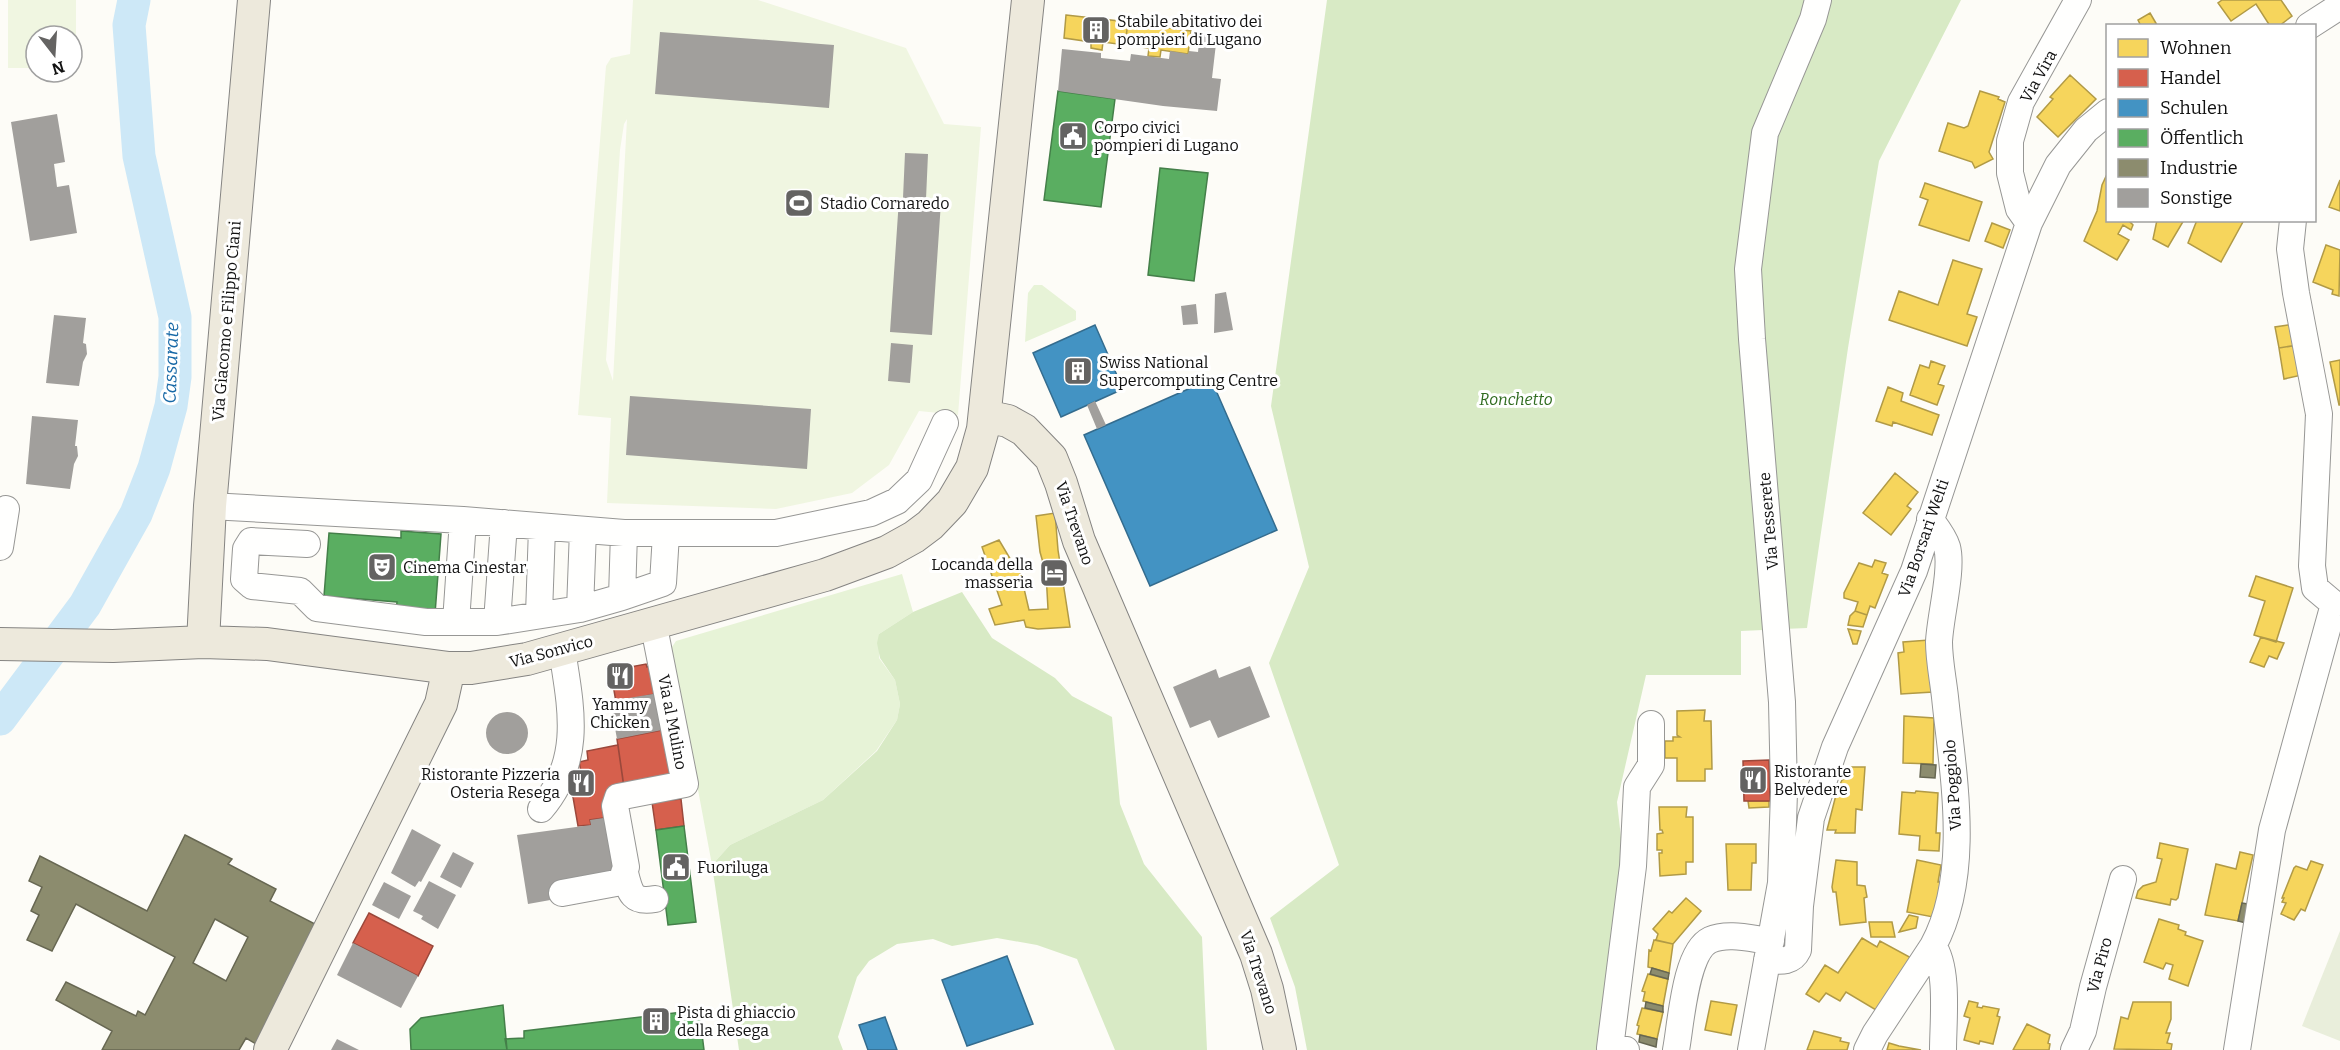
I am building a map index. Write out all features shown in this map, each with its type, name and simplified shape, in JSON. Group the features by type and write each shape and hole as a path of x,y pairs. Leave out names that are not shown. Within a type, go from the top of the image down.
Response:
{"main road":[{"name":"Via Giacomo e Filippo Ciani","path":"203,642 210,506 254,0"},
{"path":"985,416 1028,0"},
{"name":"Via Sonvico","path":"449,668 471,669 493,666 562,650 653,622 825,575 870,559 907,541 941,514 959,491 972,468 985,416"},
{"name":"Via Trevano","path":"985,416 1008,421 1024,430 1045,450 1055,466 1079,541 1256,954 1269,998 1280,1050"},
{"path":"6,644 113,645 203,642 267,644 449,668 441,704 270,1050"}],"street":[{"name":"Via Tesserete","path":"1751,1050 1783,863 1782,702 1748,269 1765,133 1813,19 1818,0"},
{"name":"Via Vira","path":"2029,223 2019,209 2010,173 2010,141 2021,102 2079,0"},
{"path":"2312,24 2340,6"},
{"name":"Via Borsari Welti","path":"1676,1050 1690,973 1701,948 1709,940 1733,936 1786,960 1795,955 1798,950 1800,906 1810,818 1835,747 1914,571 2029,223 2058,165 2086,130 2106,114"},
{"path":"2237,1050 2272,830 2337,602 2315,588 2312,566 2319,414 2296,294 2290,249 2293,222"},
{"path":"210,506 463,520 624,533 776,533 872,513 897,501 919,480 945,423"},
{"path":"0,547 6,509"},
{"name":"Via Poggiolo","path":"1867,1050 1933,945 1946,920 1951,900 1954,873 1954,786 1939,643 1948,564 1947,547 1930,519"},
{"path":"456,622 463,520"},
{"path":"497,622 504,523"},
{"path":"539,614 542,528"},
{"path":"580,609 583,530"},
{"path":"622,597 624,533"},
{"path":"307,544 251,541 246,549 244,579 246,583 252,586 300,591 318,608 426,622 497,622 580,609 663,583 666,534"},
{"name":"Via al Mulino","path":"653,622 685,784 618,798 615,806 625,873 631,893 643,901 655,899"},
{"path":"541,809 552,796 563,773 570,747 572,715 562,650"},
{"path":"1615,1049 1633,866 1636,787 1651,765 1652,724"},
{"path":"561,893 616,883 625,873"},
{"name":"Via Piro","path":"2074,1050 2083,1031 2123,879"},
{"path":"1933,945 1938,953 1942,976 1943,1050"}],"green space":[{"path":"8,0 76,0 76,24 24,24 24,68 8,68"},
{"name":"Stadio Cornaredo","path":"633,0 758,0 906,48 944,124 981,127 958,415 919,411 889,465 852,493 776,509 607,503 611,418 578,415 606,66 611,58 630,54","holes":["627,119 613,381 606,360 620,150 624,124"]},
{"name":"Ronchetto","path":"1327,0 1961,0 1879,161 1848,348 1807,628 1741,631 1741,675 1646,675 1617,802 1628,900 1610,1047 1626,1050 1307,1050 1295,987 1270,918 1339,865 1269,663 1309,567 1271,406"},
{"path":"1034,285 1042,285 1076,311 1076,320 1025,342 1028,293"},
{"path":"902,574 913,612 879,634 879,658 895,680 900,704 897,720 876,751 823,800 730,845 712,865 696,779 668,653 676,641"},
{"path":"962,592 992,638 1055,678 1072,696 1112,717 1120,804 1144,864 1202,937 1207,1050 1115,1050 1077,959 1037,945 997,938 952,946 933,939 897,944 869,961 857,977 838,1037 843,1050 739,1050 712,865 730,845 823,800 877,751 897,720 900,704 895,680 880,658 877,643 879,634 913,612"},
{"path":"2340,931 2340,1041 2302,1026"}],"building: Wohnen":[{"path":"2222,0 2281,0 2292,16 2282,24 2269,24 2256,4 2231,21 2218,3"},
{"path":"2150,13 2156,24 2140,24 2138,20"},
{"name":"Stabile abitativo dei pompieri di Lugano","path":"1066,15 1128,22 1125,45 1103,42 1102,50 1091,48 1091,42 1064,38"},
{"path":"1128,22 1191,31 1188,54 1161,50 1160,57 1148,56 1149,48 1125,45"},
{"path":"2070,75 2096,99 2058,137 2037,117 2053,99 2050,97"},
{"path":"1980,91 1999,97 1998,99 2005,102 1989,152 1993,159 1975,168 1972,162 1939,151 1948,123 1964,128 1968,126"},
{"path":"2106,176 2106,222 2130,222 2133,225 2131,230 2123,225 2118,234 2129,240 2117,260 2084,241 2097,211"},
{"path":"2340,180 2340,211 2329,207"},
{"path":"1925,183 1982,202 1969,241 1919,225 1928,200 1920,197"},
{"path":"2157,222 2183,222 2168,247 2153,239"},
{"path":"2196,222 2243,222 2221,262 2188,243"},
{"path":"1992,223 2010,230 2003,248 1985,241"},
{"path":"2326,245 2340,250 2339,296 2332,294 2333,290 2313,282"},
{"path":"1953,260 1982,269 1967,314 1977,317 1967,346 1889,320 1899,291 1938,305"},
{"path":"2295,324 2298,345 2279,348 2275,327"},
{"path":"2297,345 2302,375 2284,379 2279,348"},
{"path":"2340,360 2340,405 2339,405 2330,362"},
{"path":"1931,361 1945,366 1938,384 1944,386 1937,405 1910,395 1920,365 1929,368"},
{"path":"1888,387 1903,393 1901,401 1939,415 1932,435 1893,422 1892,426 1876,421"},
{"path":"1895,473 1918,492 1907,506 1911,509 1891,535 1863,513"},
{"path":"1055,513 1058,550 1070,627 1038,629 1026,627 1024,620 995,625 989,609 1002,605 982,547 999,540 1015,567 1019,567 1029,610 1048,609 1046,573 1040,552 1036,516"},
{"path":"1875,560 1886,563 1882,573 1888,575 1875,608 1870,606 1867,615 1855,611 1858,602 1844,598 1844,593 1859,563 1872,567"},
{"path":"2256,576 2293,588 2276,642 2254,635 2265,601 2249,596"},
{"path":"1855,611 1867,615 1863,627 1848,625 1850,616"},
{"path":"1848,629 1861,631 1857,644 1853,644"},
{"path":"2261,637 2284,643 2277,659 2269,656 2264,667 2250,662"},
{"path":"1929,640 1933,692 1901,694 1898,653 1904,652 1903,642"},
{"path":"1705,710 1704,721 1711,721 1712,769 1705,769 1705,781 1677,781 1677,758 1665,758 1665,741 1673,741 1673,737 1680,737 1677,735 1677,711"},
{"path":"1904,716 1934,718 1933,764 1903,763"},
{"path":"1849,767 1865,767 1862,810 1856,809 1855,833 1835,833 1836,830 1827,830 1837,791 1844,779 1844,771 1849,771"},
{"path":"1916,791 1938,793 1936,833 1940,833 1939,851 1919,850 1920,836 1899,834 1902,792 1915,793"},
{"path":"1748,801 1769,801 1769,807 1749,808"},
{"path":"1659,807 1687,807 1686,817 1693,817 1693,862 1686,862 1686,874 1660,876 1659,853 1662,853 1662,850 1657,850 1657,834 1663,833 1660,830"},
{"path":"2160,843 2188,849 2178,898 2171,899 2170,905 2136,898 2143,886 2156,882 2162,859 2157,858"},
{"path":"1726,844 1756,844 1756,863 1752,863 1751,890 1728,890"},
{"path":"2240,852 2253,855 2238,921 2205,915 2216,864 2236,869"},
{"path":"1836,860 1857,862 1857,885 1865,886 1867,897 1864,898 1866,922 1840,925 1836,892 1833,892 1832,887"},
{"path":"1917,860 1941,865 1938,882 1941,882 1933,917 1907,912"},
{"path":"2311,861 2323,865 2305,911 2301,909 2294,920 2281,914 2286,903 2282,902 2284,898 2282,898 2294,868 2296,866 2307,870"},
{"path":"1686,898 1701,911 1673,944 1656,940 1658,934 1653,929 1669,911 1672,913"},
{"path":"1909,915 1918,917 1916,928 1899,932"},
{"path":"2159,919 2179,925 2178,929 2186,932 2185,935 2203,941 2188,986 2169,979 2173,965 2166,963 2163,969 2144,962"},
{"path":"1869,922 1892,922 1895,937 1871,937"},
{"path":"1862,938 1877,947 1880,941 1915,960 1881,1013 1846,992 1840,1001 1826,993 1819,1002 1806,994 1825,965 1838,973"},
{"path":"1654,940 1673,944 1669,973 1648,967 1649,950 1651,951"},
{"path":"1648,974 1668,979 1663,1006 1643,1001 1645,992 1642,991"},
{"path":"1711,1001 1737,1005 1731,1035 1705,1030"},
{"path":"1969,1001 1978,1003 1977,1007 1999,1009 1997,1016 2000,1017 1993,1044 1980,1041 1979,1044 1964,1040 1970,1018 1964,1016"},
{"path":"2133,1002 2171,1002 2171,1019 2166,1033 2170,1033 2167,1043 2172,1044 2171,1050 2114,1049 2121,1017 2128,1019"},
{"path":"1642,1008 1663,1012 1657,1039 1637,1034"},
{"path":"2027,1024 2050,1035 2049,1050 2013,1050"},
{"path":"1814,1031 1841,1038 1840,1041 1849,1043 1847,1050 1807,1050"},
{"path":"1889,1043 1899,1046 1921,1050 1887,1050"}],"building: Handel":[{"path":"646,664 647,667 649,666 655,694 616,702 611,673 615,672 614,670"},
{"path":"667,729 675,778 624,788 617,739"},
{"path":"618,745 624,787 606,791 611,817 590,820 591,825 578,826 569,774 581,771 579,762 588,760 587,751"},
{"path":"1769,760 1770,801 1744,801 1743,761"},
{"path":"681,799 684,826 656,830 652,802"},
{"path":"369,913 433,946 418,976 353,943"}],"building: Schulen":[{"name":"Swiss National Supercomputing Centre","path":"1095,325 1123,389 1061,417 1033,353"},
{"name":"Swiss National Supercomputing Centre","path":"1211,379 1277,530 1150,586 1084,435"},
{"path":"1007,956 1033,1024 967,1046 942,980"},
{"path":"885,1017 897,1050 868,1050 859,1025"}],"building: Öffentlich":[{"path":"1058,91 1115,99 1101,207 1044,200"},
{"path":"1160,168 1208,173 1194,281 1148,275"},
{"name":"Cinema Cinestar","path":"401,531 441,534 435,614 396,612 397,602 324,596 329,533 401,538"},
{"path":"684,826 696,922 668,925 656,830"},
{"path":"503,1005 507,1050 411,1050 410,1029 421,1018"},
{"name":"Pista di ghiaccio della Resega","path":"699,1010 704,1050 507,1050 505,1039 524,1038 524,1031"}],"building: Industrie":[{"path":"1921,764 1936,765 1935,778 1920,777"},
{"path":"185,835 232,859 228,864 276,889 270,901 317,925 256,1044 246,1038 239,1050 102,1050 112,1031 56,1000 66,982 136,1016 138,1011 145,1015 175,957 76,904 52,951 27,940 39,915 31,911 42,887 29,881 40,856 147,911","holes":["215,919 248,937 226,981 193,963"]},
{"path":"2242,903 2254,905 2250,924 2238,921"},
{"path":"1652,968 1669,973 1668,979 1650,974"},
{"path":"1646,1002 1663,1006 1663,1012 1645,1008"},
{"path":"1640,1035 1657,1039 1656,1047 1639,1042"}],"building: Sonstige":[{"path":"660,32 834,45 829,108 655,94"},
{"path":"1200,33 1217,35 1212,78 1221,79 1217,111 1058,91 1062,49 1101,53 1101,58 1130,61 1131,54 1169,59 1170,51 1188,54 1189,51 1198,52"},
{"path":"57,114 65,162 54,164 57,187 69,185 77,233 30,241 11,122"},
{"path":"905,153 928,154 926,199 903,198"},
{"path":"899,199 941,202 932,335 890,332"},
{"path":"1226,292 1233,330 1214,333 1215,294"},
{"path":"1196,304 1198,324 1183,325 1181,306"},
{"path":"54,315 86,318 83,343 86,344 87,354 83,362 79,386 46,383"},
{"path":"891,343 913,345 910,383 888,381"},
{"path":"630,396 811,409 807,469 626,455"},
{"path":"1095,401 1106,425 1097,429 1087,405"},
{"path":"32,416 78,420 75,446 77,446 78,456 74,464 70,489 26,484"},
{"path":"1250,666 1270,717 1218,738 1210,720 1190,728 1173,687 1216,669 1219,678"},
{"path":"659,693 667,729 617,739 610,701"},
{"path":"507,712 515,713 522,718 527,725 527,741 522,748 515,753 507,754 499,753 492,748 487,741 486,733 487,725 492,718 499,713"},
{"path":"610,817 620,874 556,899 528,904 517,835 591,825 590,820"},
{"path":"412,829 441,845 421,882 419,881 415,887 391,873"},
{"path":"453,852 474,863 461,888 440,877"},
{"path":"429,881 456,895 438,929 421,919 423,916 413,911"},
{"path":"384,882 411,896 399,919 372,905"},
{"path":"353,943 418,976 401,1008 337,975"},
{"path":"337,1039 359,1050 331,1050"}],"waterway":[{"name":"Cassarate","path":"0,719 85,605 136,514 154,468 171,406 175,377 175,317 139,156 129,25 134,0"}],"place":[{"name":"Stabile abitativo dei pompieri di Lugano","path":"1096,30"},
{"name":"Corpo civici pompieri di Lugano","path":"1073,136"},
{"name":"Stadio Cornaredo","path":"799,203"},
{"name":"Swiss National Supercomputing Centre","path":"1078,371"},
{"name":"Cinema Cinestar","path":"382,567"},
{"name":"Locanda della masseria","path":"1054,573"},
{"name":"Yammy Chicken","path":"620,676"},
{"name":"Ristorante Belvedere","path":"1753,780"},
{"name":"Ristorante Pizzeria Osteria Resega","path":"581,783"},
{"name":"Fuoriluga","path":"676,867"},
{"name":"Pista di ghiaccio della Resega","path":"656,1021"}]}
